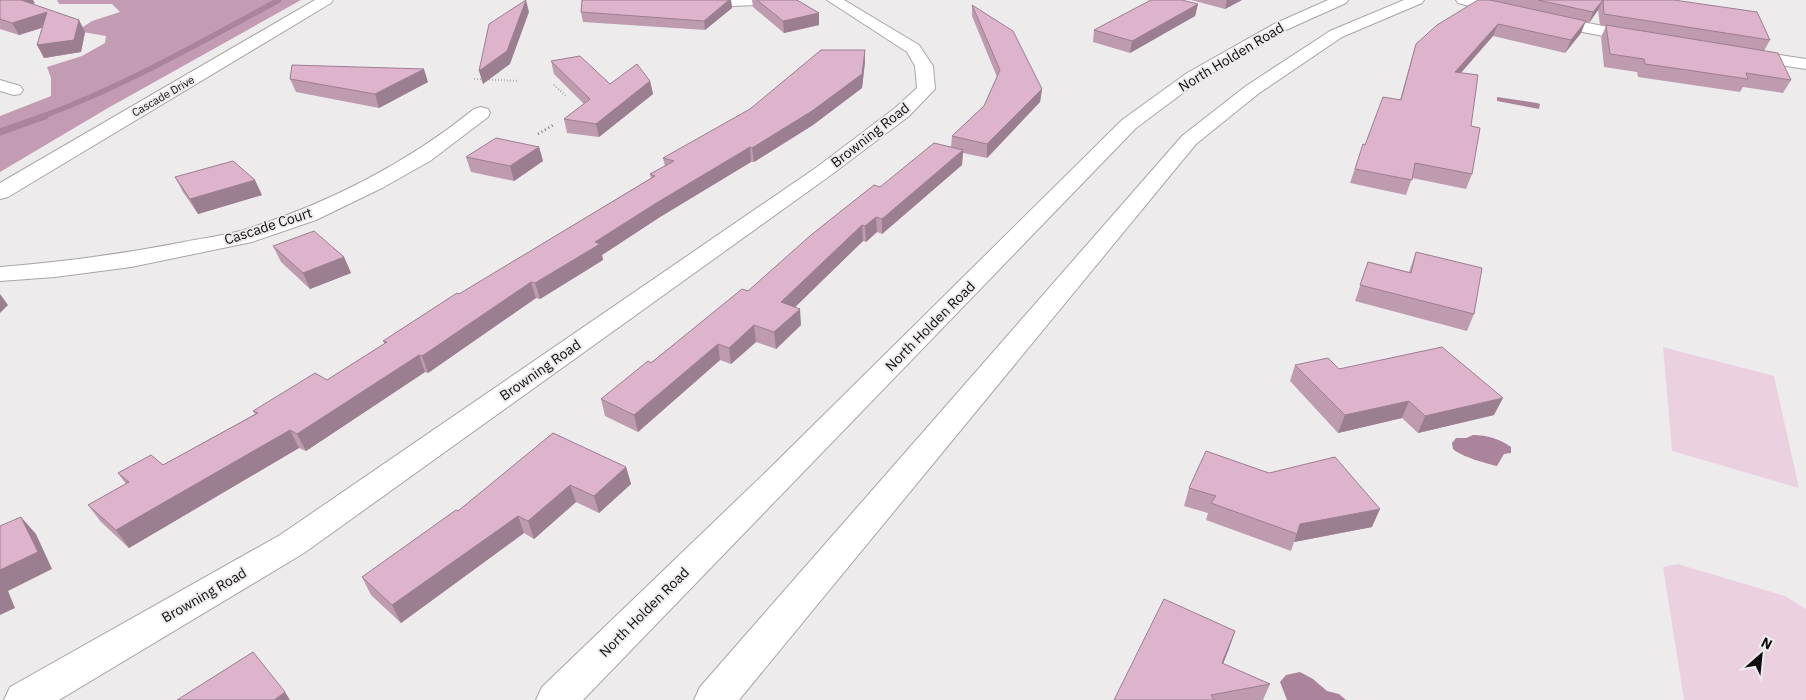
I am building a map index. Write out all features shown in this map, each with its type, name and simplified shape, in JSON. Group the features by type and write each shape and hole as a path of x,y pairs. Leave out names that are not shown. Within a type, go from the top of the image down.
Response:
{"street":[{"name":"Cascade Drive","path":"0,192 326,0"},
{"path":"671,0 733,2 788,0"},
{"name":"Browning Road","path":"24,700 292,544 824,171 902,112 926,89 924,66 913,49 834,0"},
{"name":"North Holden Road","path":"556,700 830,427 1129,124 1193,77 1280,27 1341,0"},
{"path":"714,700 1189,140 1252,90 1336,34 1417,0"},
{"path":"1463,0 1526,16 1657,42"},
{"path":"1732,53 1806,64"},
{"name":"Cascade Court","path":"0,274 55,270 131,260 244,237 308,215 374,183 423,157 481,113"}],"path":[{"path":"474,79 519,80"},
{"path":"554,85 567,97"},
{"path":"538,134 555,124"}],"shaded area":[{"path":"57,0 301,0 108,108 0,172 0,116 51,96 51,78 47,67 82,56 105,43 106,36 77,31 92,21 120,12 112,4 59,4"},
{"path":"1497,97 1537,103 1540,104 1539,109 1497,101"},
{"path":"1663,347 1774,376 1799,488 1672,451"},
{"path":"1473,435 1498,440 1511,447 1511,453 1504,454 1497,466 1468,457 1453,449 1452,443 1456,438 1466,438"},
{"path":"1678,564 1785,596 1806,609 1806,700 1684,700 1663,567"},
{"path":"1300,672 1313,679 1327,691 1339,694 1346,700 1287,700 1280,682 1286,675"}],"building":[{"path":"0,0 21,0 79,20 74,40 37,45 47,12 12,23 0,19"},
{"path":"526,0 507,51 479,71 489,24"},
{"path":"582,0 729,0 704,21 581,12"},
{"path":"757,0 797,0 819,13 783,21"},
{"path":"1151,0 1182,0 1198,4 1132,41 1094,30"},
{"path":"1478,0 1490,0 1586,21 1571,40 1498,24 1455,72 1478,75 1471,126 1480,128 1472,174 1415,163 1412,180 1355,169 1363,144 1365,145 1383,97 1401,100 1416,44 1437,25"},
{"path":"1538,0 1603,0 1593,12"},
{"path":"1603,0 1674,0 1757,12 1770,40 1604,14"},
{"path":"972,5 1013,31 1042,89 987,144 952,136 984,106 1000,70"},
{"path":"1606,25 1778,53 1791,80 1746,73 1748,79 1645,64 1644,59 1610,54"},
{"path":"821,50 865,50 862,74 812,111 658,202 595,242 600,244 535,283 531,282 422,356 419,355 297,434 290,430 116,530 88,505 129,482 118,473 151,455 163,465 258,413 253,411 315,373 327,380 387,342 383,341 457,293 459,294 655,176 650,174 674,161 663,158 750,109"},
{"path":"580,56 610,84 637,64 650,81 596,124 564,119 590,99 551,61"},
{"path":"292,65 424,69 375,94 290,79"},
{"path":"496,138 539,147 510,166 466,157"},
{"path":"934,143 963,150 882,219 876,217 865,226 862,225 781,302 800,309 774,332 754,325 729,348 718,344 634,415 601,399 648,361 651,363 742,289 748,291 811,235 874,185 880,187"},
{"path":"233,161 255,180 190,199 175,177"},
{"path":"314,231 344,257 303,273 273,246"},
{"path":"1416,252 1482,268 1474,314 1360,285 1368,262 1411,273"},
{"path":"1442,347 1503,398 1425,416 1409,401 1345,415 1295,365 1328,358 1339,369"},
{"path":"553,433 626,467 594,496 570,485 528,521 518,516 392,605 362,577 456,510 458,511"},
{"path":"1206,451 1269,473 1335,457 1380,509 1300,524 1297,534 1211,503 1216,496 1189,488"},
{"path":"21,517 38,552 0,570 0,526"},
{"path":"1164,599 1235,631 1222,663 1270,684 1211,695 1214,700 1114,700"},
{"path":"253,652 285,692 274,700 177,700"}],"waterway":[{"path":"41,117 103,92 279,0"},
{"path":"0,132 45,116"}]}
